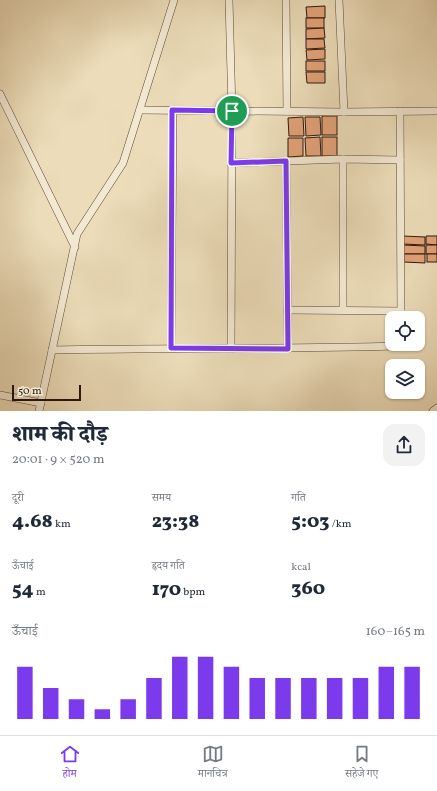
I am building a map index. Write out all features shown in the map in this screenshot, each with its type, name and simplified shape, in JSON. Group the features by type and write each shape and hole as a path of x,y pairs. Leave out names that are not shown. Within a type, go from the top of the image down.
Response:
{"street":[{"path":"39,411 77,234 123,163 174,0"},
{"path":"229,0 232,111 231,349"},
{"path":"286,0 287,111"},
{"path":"339,0 344,112"},
{"path":"0,94 75,247"},
{"path":"140,110 344,112 437,111"},
{"path":"171,348 172,110"},
{"path":"400,111 401,311"},
{"path":"231,163 343,159 400,160"},
{"path":"342,310 343,159"},
{"path":"286,161 288,349"},
{"path":"287,310 342,310 385,313"},
{"path":"52,350 171,348 288,349 385,346"},
{"path":"0,394 41,403"},
{"path":"433,411 437,408"}],"building":[{"path":"325,6 325,18 307,18 306,7"},
{"path":"306,18 324,18 324,28 306,28"},
{"path":"324,28 325,38 306,39 306,29"},
{"path":"306,39 324,39 325,48 306,49"},
{"path":"325,49 325,59 307,60 306,50"},
{"path":"306,61 325,61 325,71 306,71"},
{"path":"306,72 325,72 325,83 307,83"},
{"path":"322,116 337,116 337,135 322,135"},
{"path":"303,117 304,136 289,136 288,118"},
{"path":"305,117 320,117 321,135 306,136"},
{"path":"320,137 321,156 306,156 305,138"},
{"path":"322,137 337,137 337,156 322,156"},
{"path":"288,138 303,138 303,156 288,157"},
{"path":"403,236 425,237 425,245 403,244"},
{"path":"426,236 437,236 437,245 426,244"},
{"path":"403,245 425,246 425,254 403,254"},
{"path":"426,245 437,245 437,254 426,254"},
{"path":"404,254 425,254 425,263 404,262"},
{"path":"427,254 437,254 437,262 427,262"}],"route":[{"path":"172,110 232,111 231,163 286,161 288,349 171,348 172,110"}]}
